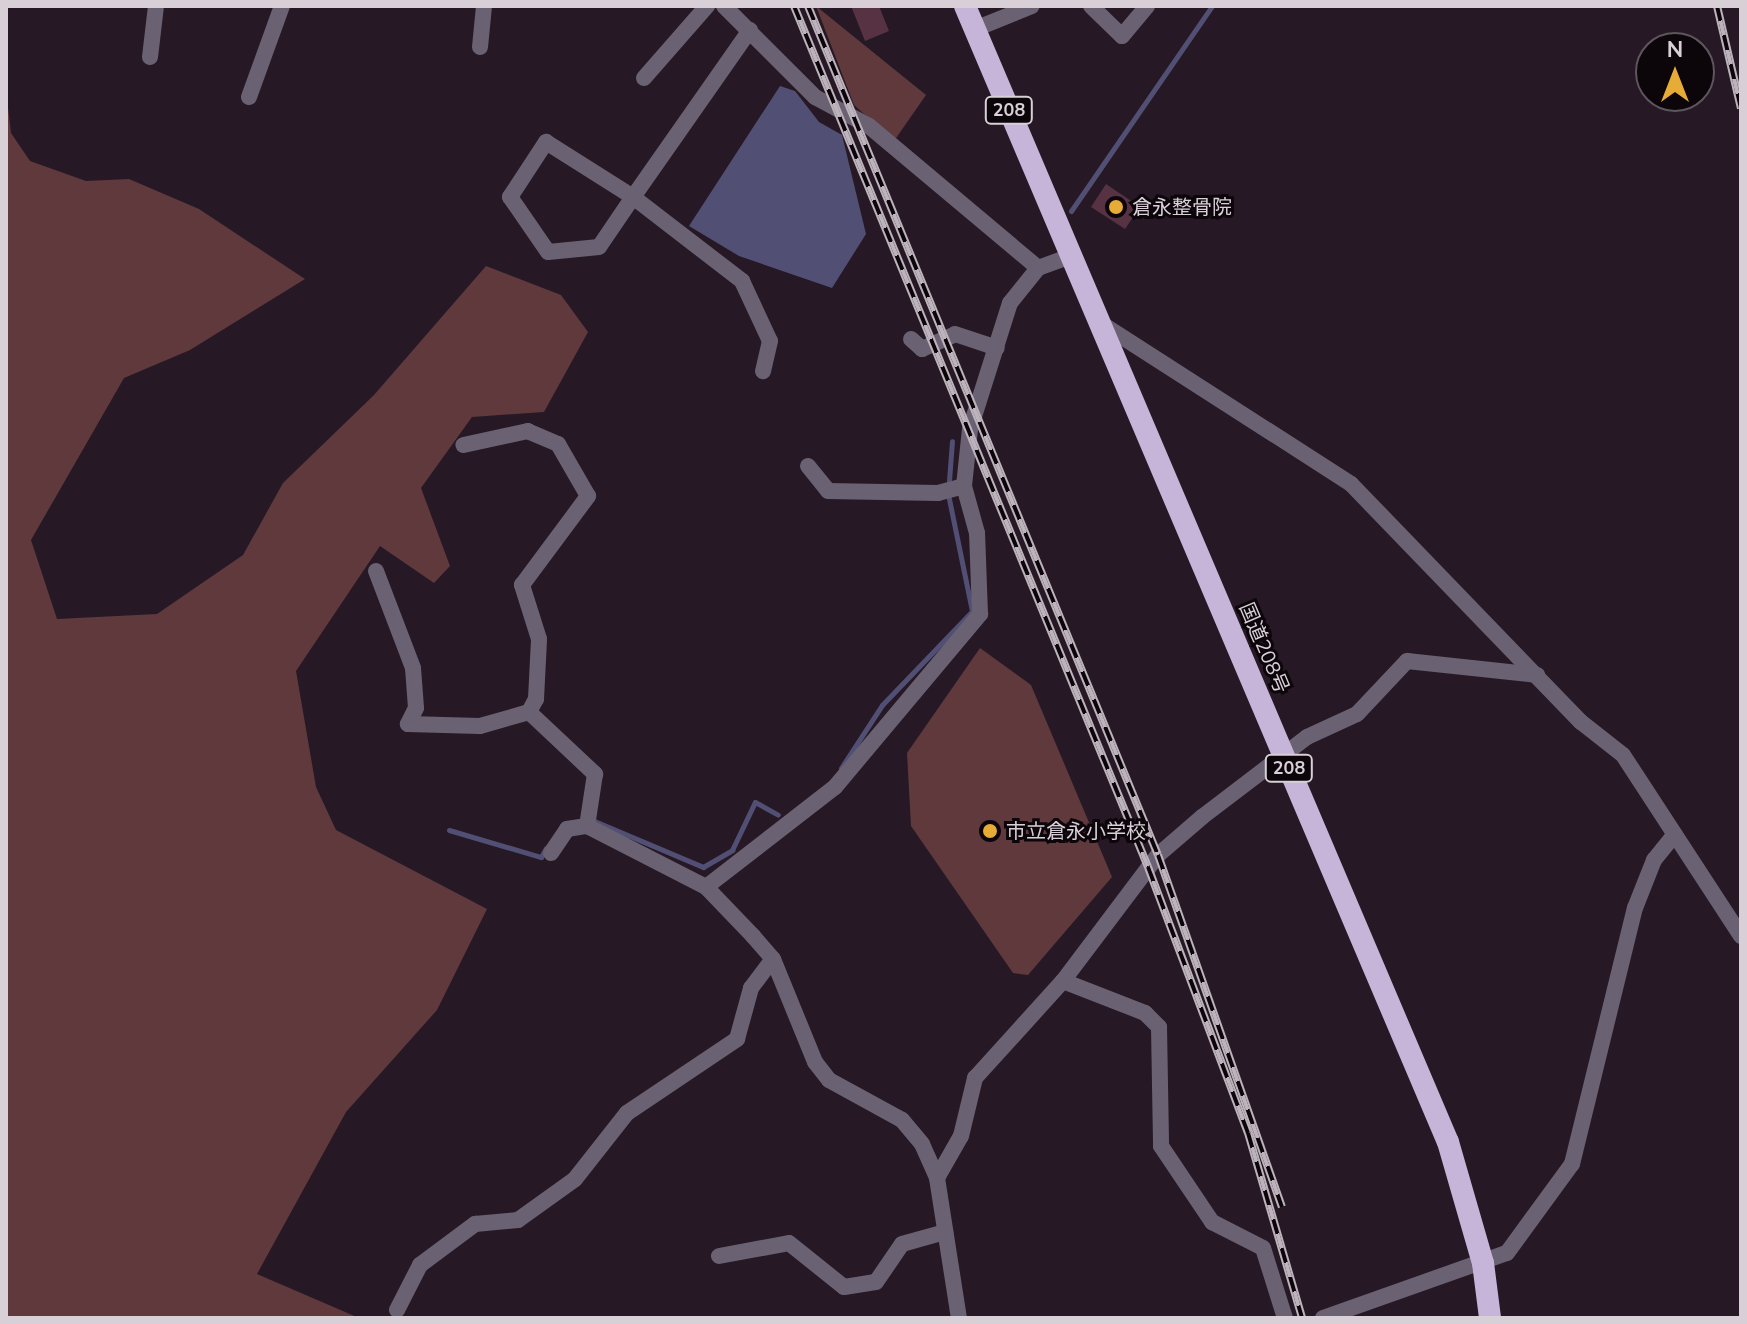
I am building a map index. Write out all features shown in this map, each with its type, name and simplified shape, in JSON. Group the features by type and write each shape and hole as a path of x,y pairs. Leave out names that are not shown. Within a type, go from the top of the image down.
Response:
{"highway":[{"name":"国道208号","path":"965,6 1448,1142 1483,1263 1490,1318"}],"street":[{"path":"150,57 156,6"},
{"path":"249,97 282,6"},
{"path":"480,47 484,6"},
{"path":"644,78 707,6"},
{"path":"724,6 815,97 869,126 1038,268"},
{"path":"975,29 1032,6"},
{"path":"1091,6 1122,36 1147,6"},
{"path":"750,30 633,197 599,247 548,252 510,197 546,142 633,197 742,281 770,341 763,371"},
{"path":"706,887 835,787 980,614 977,533 964,486 970,429 1010,303 1038,268 1071,256"},
{"path":"1102,324 1351,484 1537,675 1623,755 1741,936"},
{"path":"911,339 922,349 955,334 997,348"},
{"path":"376,571 413,668 416,708 400,725 480,726 529,712 536,699 539,639 522,585 588,496 558,444 528,431 463,445"},
{"path":"808,466 828,491 964,486"},
{"path":"937,1178 961,1136 975,1078 1063,981 1158,855 1284,756 1357,714 1407,661 1537,675"},
{"path":"529,712 595,774 587,826"},
{"path":"551,853 567,829 587,826 706,887 773,959 815,1062 829,1080 902,1120 937,1178 959,1318"},
{"path":"1323,1318 1507,1253 1572,1164 1635,908 1654,860 1675,834"},
{"path":"397,1310 420,1265 475,1224 518,1220 575,1179 627,1113 737,1039 751,988 773,959"},
{"path":"1063,981 1145,1013 1159,1027 1161,1146 1212,1222 1263,1248 1285,1318"},
{"path":"719,1256 789,1243 844,1287 876,1282 902,1244 945,1232"}],"shaded area":[{"path":"816,6 926,95 894,141 854,105"},
{"path":"6,90 11,133 30,161 86,181 129,179 199,209 305,279 190,350 124,378 31,540 57,619 157,614 243,555 283,483 374,395 486,266 561,295 588,332 544,412 472,417 421,488 450,566 434,583 380,546 296,671 316,787 336,830 487,909 437,1010 346,1112 257,1274 359,1318 6,1318"},
{"name":"市立倉永小学校","path":"980,648 1031,685 1112,877 1028,975 1013,973 911,826 907,753"}],"water":[{"path":"780,86 795,91 819,122 842,135 866,234 832,288 739,256 689,226"}],"building":[{"path":"851,6 879,6 889,31 865,41"},
{"name":"倉永整骨院","path":"1106,184 1140,207 1125,229 1091,207"}],"waterway":[{"path":"1071,211 1212,6"},
{"path":"841,768 882,705 972,611 948,494 952,441"},
{"path":"592,820 703,867 732,850 755,802 778,815"},
{"path":"449,830 541,857 546,848"}],"railway":[{"path":"794,6 1148,867 1248,1133 1302,1318"},
{"path":"808,6 1158,855 1282,1207"},
{"path":"1717,6 1741,108"}],"place":[{"name":"倉永整骨院","path":"1116,207"},
{"name":"市立倉永小学校","path":"990,831"}]}
